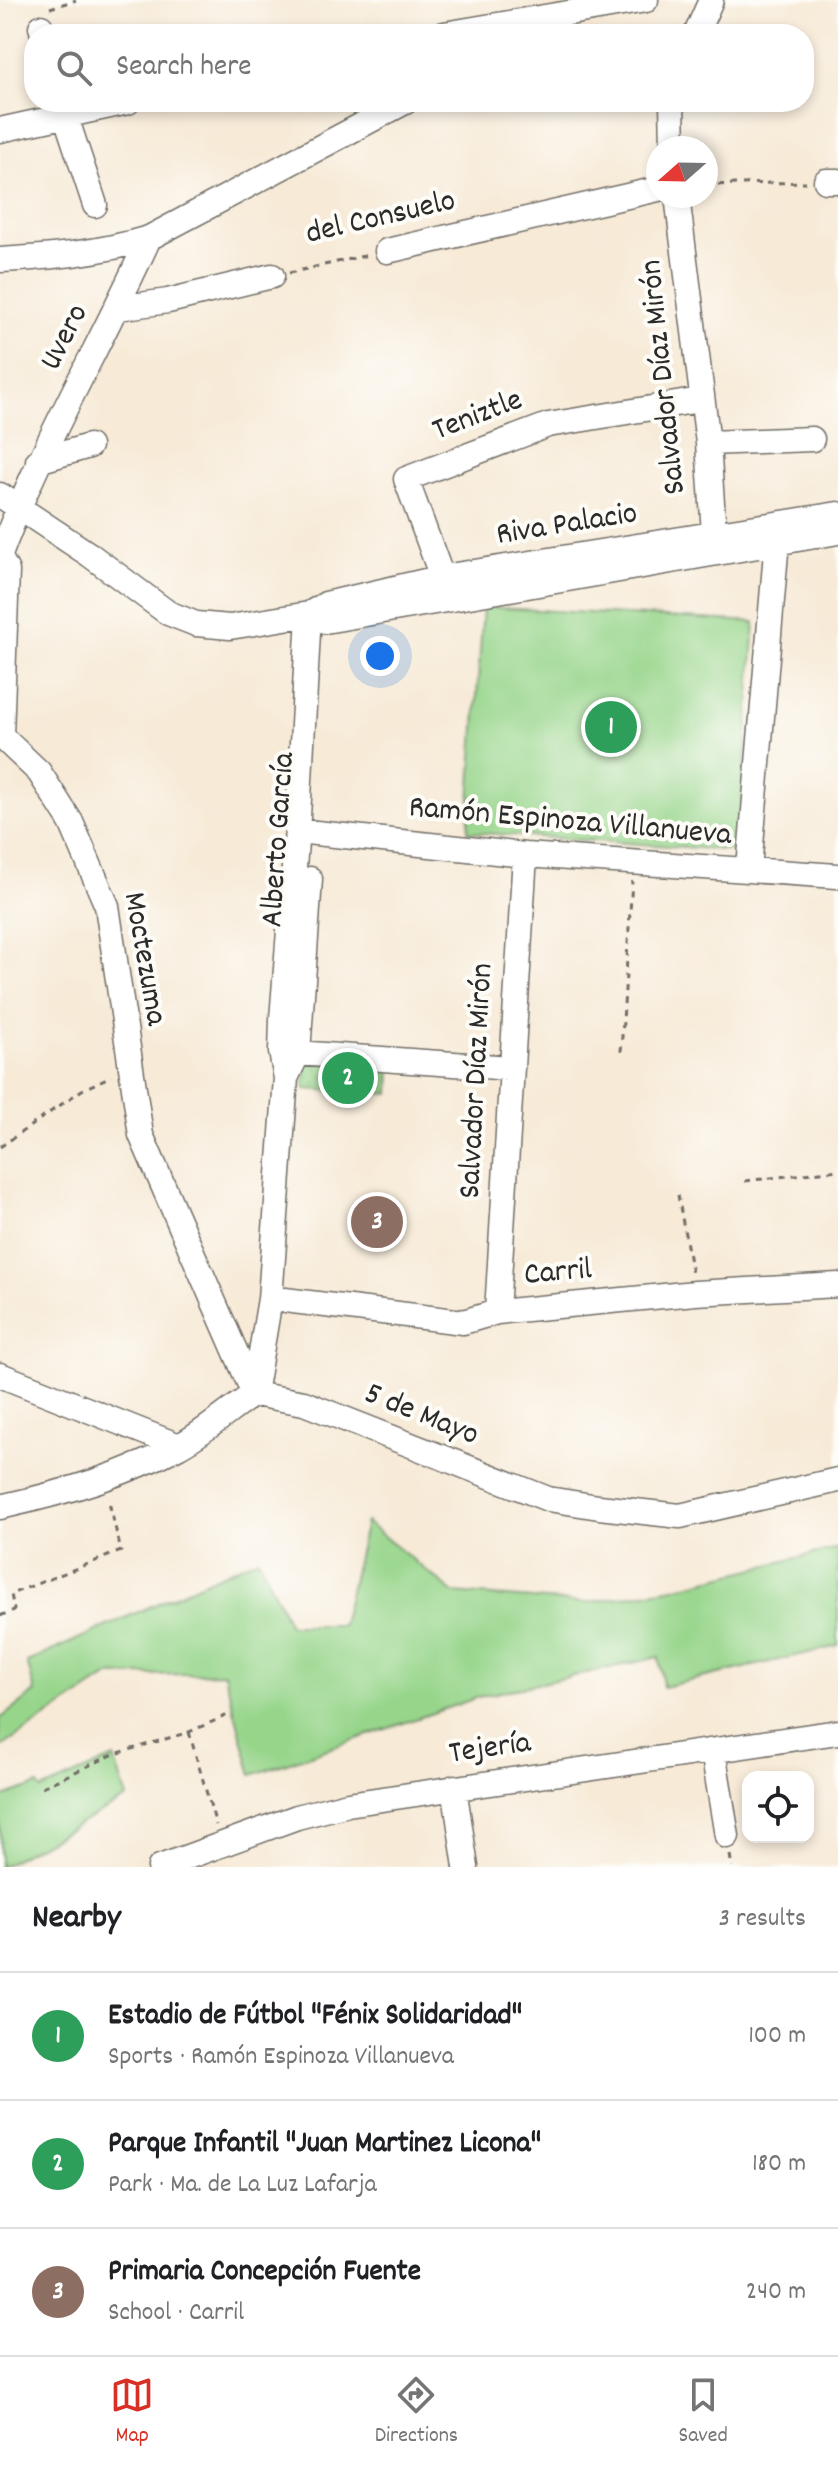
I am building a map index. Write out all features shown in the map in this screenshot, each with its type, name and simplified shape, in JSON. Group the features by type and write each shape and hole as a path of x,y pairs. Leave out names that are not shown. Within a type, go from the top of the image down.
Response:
{"street":[{"path":"505,24 646,0"},
{"path":"700,24 711,0"},
{"path":"0,130 54,112"},
{"path":"64,112 95,205"},
{"path":"0,260 94,252 149,238 386,112"},
{"path":"672,112 673,136"},
{"name":"del Consuelo","path":"387,251 646,192"},
{"name":"Salvador Díaz Mirón","path":"678,208 700,400 708,443 715,543"},
{"name":"Uvero","path":"0,557 9,500 38,461 118,308 149,238"},
{"name":"del Consuelo","path":"118,308 168,301 272,276"},
{"name":"Teniztle","path":"446,588 406,479 548,425 700,400"},
{"path":"708,443 812,439"},
{"path":"38,461 89,446"},
{"name":"Riva Palacio","path":"9,500 168,613 196,624 230,627 778,532 838,514"},
{"path":"749,869 778,532"},
{"name":"Riva Palacio","path":"778,532 838,532"},
{"name":"Moctezuma","path":"0,557 7,571 1,737 39,772 71,822 107,906 141,1135 254,1394"},
{"name":"Alberto García","path":"254,1394 270,1299 320,613"},
{"name":"Ramón Espinoza Villanueva","path":"305,832 525,855 837,876"},
{"name":"Salvador Díaz Mirón","path":"497,1312 525,855"},
{"path":"290,1052 511,1068"},
{"name":"Carril","path":"285,1300 463,1322 497,1312 695,1293 838,1285"},
{"path":"0,1375 179,1446"},
{"path":"0,1507 103,1477 179,1446 254,1394"},
{"name":"5 de Mayo","path":"254,1394 304,1403 548,1499 599,1507 680,1516 838,1480"},
{"name":"Tejería","path":"160,1867 221,1844 348,1804 838,1732"},
{"path":"713,1751 727,1836"},
{"path":"454,1787 466,1867"}],"path":[{"path":"43,24 44,10 76,0"},
{"path":"718,185 832,181"},
{"name":"del Consuelo","path":"272,276 387,251"},
{"path":"621,1052 634,863"},
{"name":"Moctezuma","path":"0,1147 82,1090 129,1067"},
{"path":"745,1181 838,1170"},
{"path":"678,1195 695,1293"},
{"path":"0,1616 14,1610 11,1594 121,1551 103,1477"},
{"path":"42,1787 112,1755 189,1732 228,1715"},
{"path":"189,1732 221,1844"}],"green space":[{"path":"483,607 755,622 739,851 468,832"},
{"path":"306,1062 391,1067 390,1094 305,1089"},
{"path":"366,1522 454,1593 586,1603 674,1588 838,1548 838,1646 663,1687 659,1657 482,1696 252,1775 224,1673 109,1676 0,1748 0,1719 35,1692 27,1662 258,1558 289,1625 342,1625"},
{"path":"114,1758 127,1798 0,1867 0,1798 38,1785 41,1790"}],"place":[{"name":"Estadio de Fútbol \"Fénix Solidaridad\"","path":"611,727"},
{"name":"Parque Infantil \"Juan Martinez Licona\"","path":"348,1078"},
{"name":"Primaria Concepción Fuente","path":"377,1222"}]}
